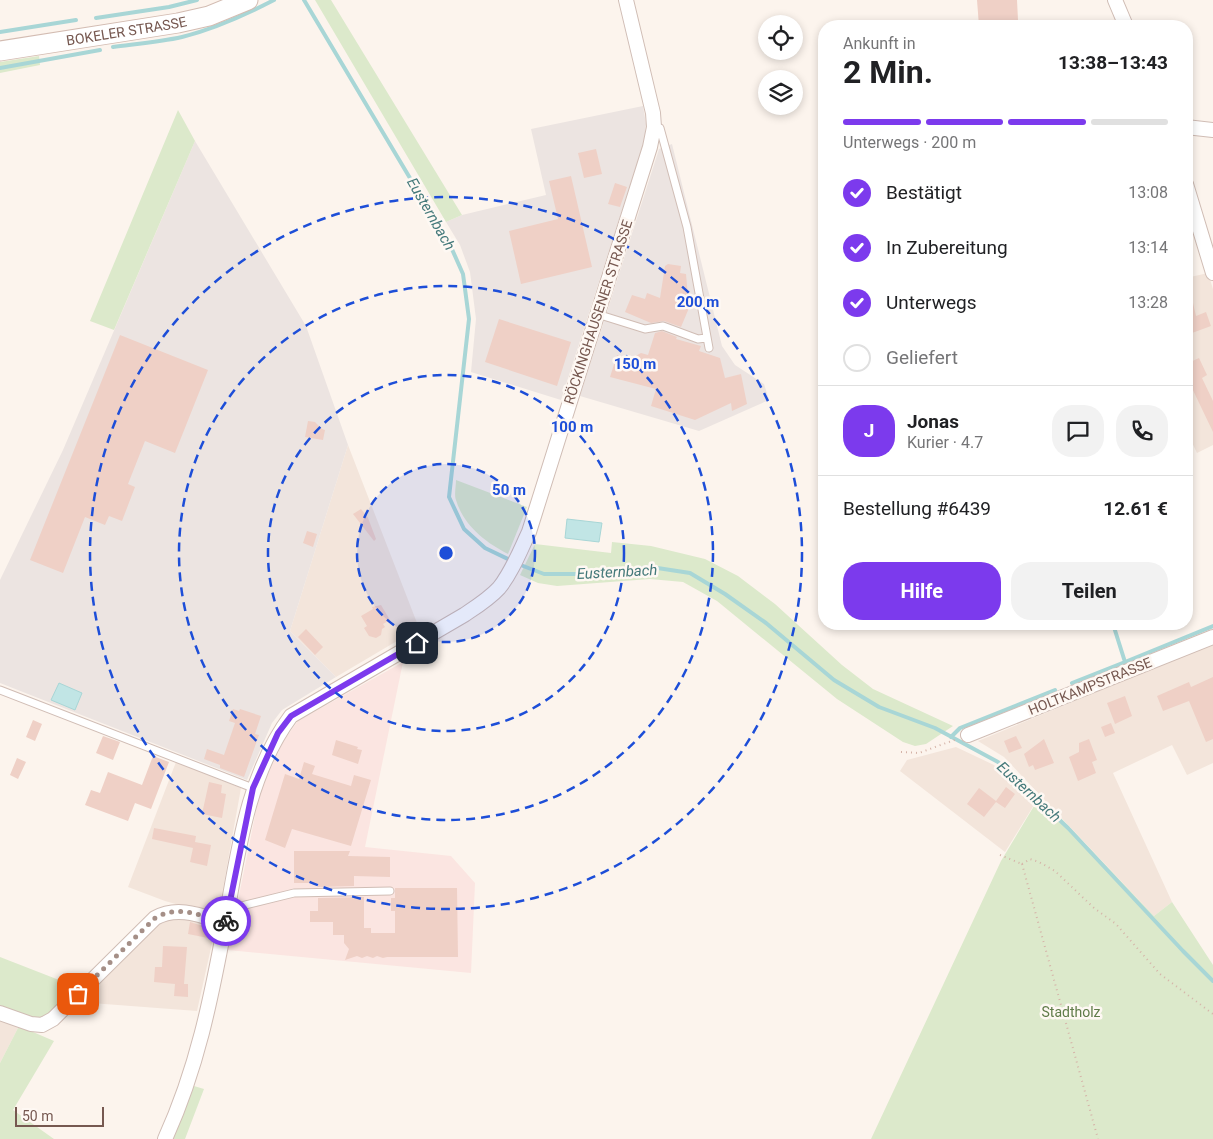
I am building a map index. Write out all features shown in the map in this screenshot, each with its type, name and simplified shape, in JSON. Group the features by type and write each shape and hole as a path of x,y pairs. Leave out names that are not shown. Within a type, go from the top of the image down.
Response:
{"street":[{"name":"BOKELER STRASSE","path":"0,51 178,23 209,16 248,0"},
{"name":"RÖCKINGHAUSENER STRASSE","path":"165,1139 181,1104 195,1063 253,788 278,733 291,716 464,615 487,599 499,588 511,569 529,532 650,147 654,126 654,113 626,0"},
{"path":"1115,0 1123,20"},
{"path":"1193,129 1213,130"},
{"path":"1193,207 1213,273"},
{"name":"HOLTKAMPSTRASSE","path":"968,735 1213,637"},
{"path":"0,1013 36,1025 42,1025 53,1019 155,918 162,914 184,911 225,923"}],"lane":[{"path":"654,126 660,128 687,227 709,348"},
{"path":"597,314 645,329 663,326 698,339 706,338"},
{"path":"0,690 253,788"},
{"path":"228,906 237,907 294,893 390,891"}],"path":[{"path":"901,752 919,753 945,744"},
{"path":"1000,855 1022,864"},
{"path":"1022,864 1030,859 1055,871 1094,908 1116,924 1160,974 1213,1014"},
{"path":"1022,864 1098,1139"}],"shaded area":[{"path":"643,106 646,124 644,142 561,400 471,372 476,319 470,272 460,245 446,222 462,215 546,195 531,129"},
{"path":"195,141 306,326 348,445 290,631 336,677 282,710 272,723 247,780 0,683 0,580 63,450"},
{"path":"672,144 722,346 735,365 764,384 769,400 699,431 580,396 659,149"},
{"path":"1208,273 1213,289 1213,445 1197,453 1193,445 1193,276"},
{"path":"348,445 419,628 336,677 290,631"},
{"path":"1213,644 1213,763 1187,775 1172,745 1113,773 1172,902 1154,916 1004,757 978,741"},
{"path":"403,662 365,847 451,856 475,883 471,973 228,950 260,791 284,740 298,721"},
{"path":"956,747 994,765 1034,805 1005,852 900,771 907,760"},
{"path":"176,762 241,788 218,916 165,901 128,887"},
{"path":"173,916 216,925 197,1011 78,1002 158,922"},
{"path":"0,1019 19,1026 0,1063"}],"green space":[{"path":"315,0 331,0 462,215 446,222"},
{"path":"39,56 40,65 0,73 0,62"},
{"path":"178,110 195,141 114,330 90,321"},
{"path":"456,480 527,507 508,554 476,532 464,518 455,498"},
{"path":"612,542 651,546 705,559 738,576 775,604 842,665 873,689 953,726 926,744 915,746 903,742 837,699 717,601 683,582 650,579 557,586 538,583 520,575 535,544 611,553"},
{"name":"Stadtholz","path":"1040,796 1154,916 1172,902 1213,965 1213,1139 871,1139 1001,861"},
{"path":"0,957 77,987 42,1019 33,1019 15,1013 0,1007"},
{"path":"19,1026 54,1041 13,1110 54,1139 0,1139 0,1063"},
{"path":"194,1086 204,1089 185,1139 173,1139"}],"water":[{"path":"567,519 602,523 599,542 565,538"},
{"path":"59,683 82,693 75,710 51,700"}],"building":[{"path":"977,0 1017,0 1018,20 979,20"},
{"path":"596,149 602,174 584,178 578,153"},
{"path":"571,176 592,267 521,284 509,231 558,219 549,181"},
{"path":"615,183 627,187 620,207 608,204"},
{"path":"668,264 681,266 680,273 686,274 689,308 681,327 664,321 651,323 625,312 632,295 645,299 647,293 660,298 665,266"},
{"path":"1193,303 1196,316 1206,312 1211,326 1193,333"},
{"path":"499,319 571,342 557,386 485,362"},
{"path":"662,331 677,337 676,339 701,346 699,351 720,358 725,378 741,374 747,404 732,411 731,403 695,420 651,406 656,389 610,377 617,355 630,359 641,353 648,355 655,333"},
{"path":"120,335 208,370 175,453 145,441 128,484 135,487 122,521 109,516 105,525 85,517 63,573 30,560"},
{"path":"1199,358 1207,375 1202,378 1213,401 1213,432 1193,390 1193,361"},
{"path":"308,421 315,422 325,430 323,440 305,437"},
{"path":"361,509 368,518 376,539 374,541 353,514"},
{"path":"307,531 317,534 313,547 303,543"},
{"path":"381,605 390,620 383,624 385,627 382,629 381,635 376,638 369,636 364,628 367,626 361,616 373,609 372,607"},
{"path":"306,629 323,647 315,655 298,637"},
{"path":"1213,677 1213,739 1206,742 1189,701 1163,711 1157,696 1189,682 1191,687"},
{"path":"1125,696 1132,716 1115,724 1107,703"},
{"path":"233,709 239,711 240,709 261,716 255,734 259,735 244,777 220,768 220,765 204,759 207,749 224,755 235,723 229,721"},
{"path":"33,720 42,724 35,741 26,737"},
{"path":"1111,723 1115,733 1105,737 1101,727"},
{"path":"103,736 120,742 113,760 96,753"},
{"path":"1016,736 1022,748 1009,753 1004,741"},
{"path":"1044,739 1054,763 1035,770 1033,765 1029,767 1024,754"},
{"path":"1089,739 1097,760 1092,762 1096,773 1078,781 1069,757 1079,752 1079,743"},
{"path":"336,740 362,750 358,764 332,755"},
{"path":"153,756 169,762 151,809 135,803 128,821 85,805 91,790 100,793 108,772 142,785"},
{"path":"17,758 26,762 18,779 10,775"},
{"path":"304,762 315,766 312,774 351,786 354,775 371,780 351,846 292,829 285,848 265,840 285,774 299,779"},
{"path":"209,782 222,785 221,793 226,794 222,818 202,814"},
{"path":"1006,787 1015,794 1005,808 996,802 984,817 967,804 979,788 996,801"},
{"path":"154,828 196,836 195,842 211,845 207,866 190,862 193,848 152,839"},
{"path":"294,851 350,851 348,856 390,857 390,877 354,876 354,886 318,887 318,883 294,883"},
{"path":"395,888 457,888 458,957 383,958 377,956 373,958 367,956 362,958 357,956 345,960 349,949 344,943 344,935 333,935 333,922 310,922 310,911 318,911 318,898 364,897 364,928 371,928 371,933 395,933 395,911 391,911 391,898 395,898"},
{"path":"190,922 210,928 208,938 188,934"},
{"path":"163,946 187,947 184,984 188,984 188,997 174,996 175,984 154,982 155,967 162,967"}],"waterway":[{"path":"96,18 169,7 197,0"},
{"path":"113,47 194,34 229,21 274,0"},
{"name":"Eusternbach","path":"304,0 451,247 463,274 469,319 449,497 464,529 485,548 512,561"},
{"path":"0,32 76,20"},
{"path":"0,68 100,50"},
{"name":"Eusternbach","path":"518,564 544,574 595,574 651,567 690,573 725,594 766,623 834,680 879,707 935,728 998,762 1068,828 1213,981"},
{"path":"1125,662 1213,626"},
{"path":"1072,683 1125,662 1115,630"},
{"path":"951,737 960,728 1055,690"}],"way so far":[{"path":"78,994 155,918 162,914 172,911 184,911 225,923 226,921"}],"route":[{"path":"226,921 253,788 278,733 291,716 417,643"}]}
